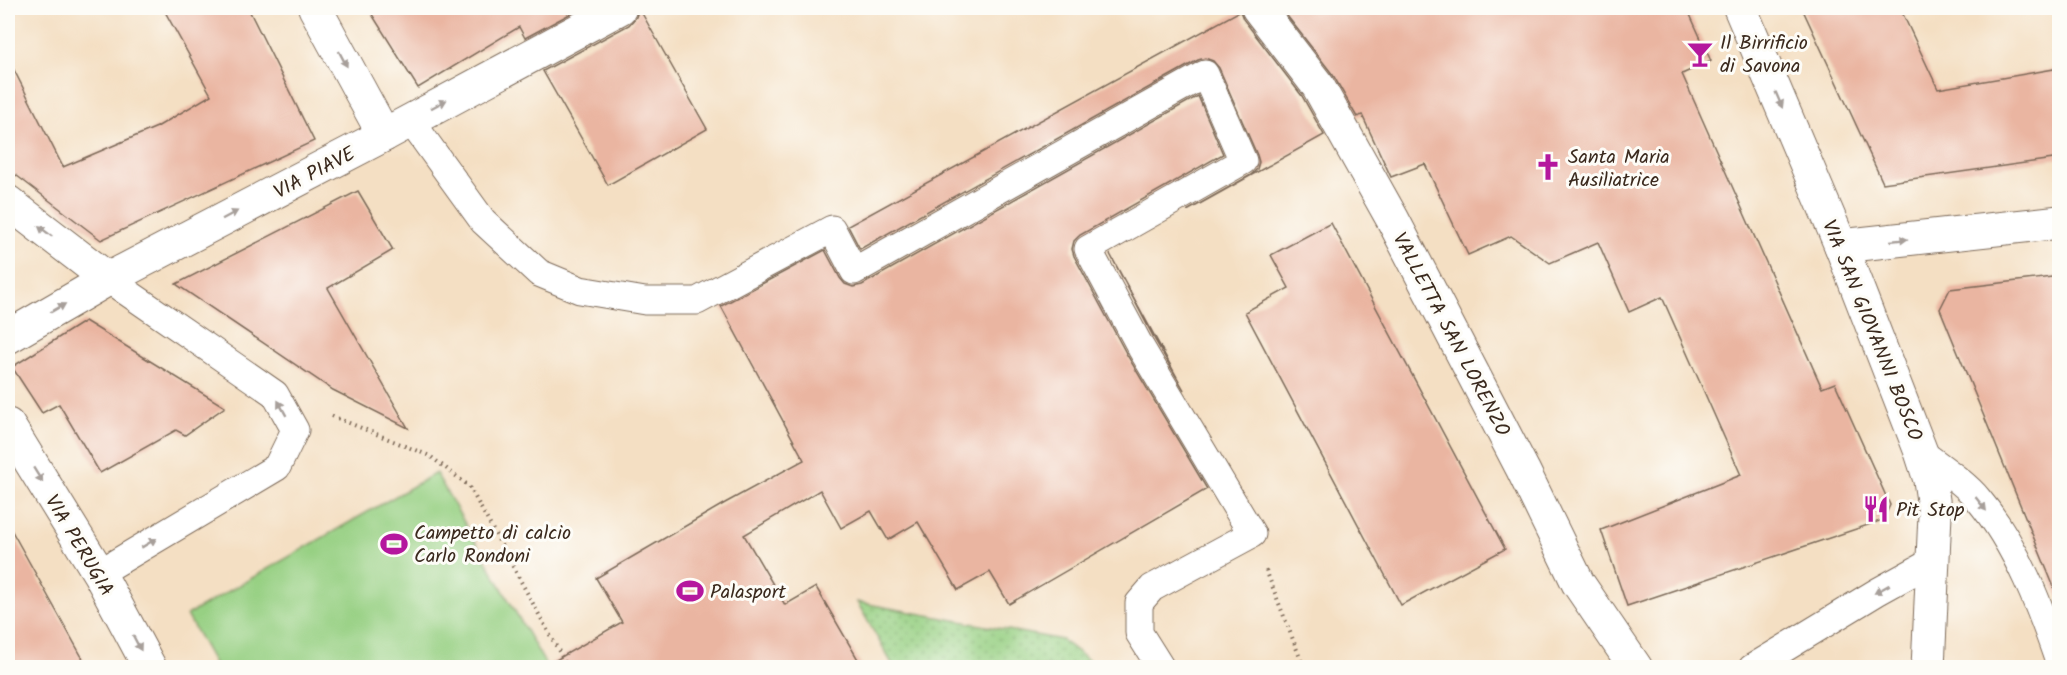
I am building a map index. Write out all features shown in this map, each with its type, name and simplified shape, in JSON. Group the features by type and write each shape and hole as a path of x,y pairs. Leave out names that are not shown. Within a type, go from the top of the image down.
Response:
{"street":[{"path":"315,8 397,127"},
{"name":"VIA PIAVE","path":"8,337 108,279 620,8"},
{"name":"VALLETTA SAN LORENZO","path":"1258,8 1318,86 1393,220 1523,470 1578,583 1636,668"},
{"name":"VIA SAN GIOVANNI BOSCO","path":"1740,8 1841,246 1922,452 1930,480 1935,514 1928,668"},
{"path":"8,202 108,279"},
{"path":"1841,246 2060,222"},
{"name":"VIA PERUGIA","path":"8,425 99,573 150,668"}],"lane":[{"path":"397,127 483,221 539,273 580,290 591,292 645,301 697,301 832,229 854,271 1205,74 1243,160 1088,249 1141,348 1252,534 1152,588 1139,603 1139,633 1161,668"},
{"path":"99,573 277,467 295,430 275,394 108,279"},
{"path":"1922,452 1977,498 2006,538 2043,615 2060,665"},
{"path":"1752,668 1781,658 1877,592 1933,561"}],"path":[{"path":"275,394 429,456 469,486 568,668"},
{"path":"1252,534 1304,668"}],"green space":[{"name":"Campetto di calcio Carlo Rondoni","path":"436,473 547,667 216,667 187,615"},
{"path":"857,602 1062,640 1097,667 894,667"}],"building":[{"path":"163,8 248,8 314,141 101,240 8,169 8,58 63,167 157,127 211,95"},
{"path":"368,8 581,8 525,38 519,27 418,88"},
{"path":"639,8 707,129 608,185 543,71 629,25 636,17"},
{"path":"1281,8 1687,8 1711,61 1682,74 1822,388 1835,383 1890,505 1883,520 1627,606 1601,530 1741,475 1662,297 1629,312 1598,242 1550,263 1511,236 1468,255 1425,164 1391,177 1362,115 1357,117 1333,75"},
{"path":"1802,8 1900,8 1938,89 2060,68 2060,158 1883,183"},
{"path":"1240,11 1243,19 1302,96 1324,135 1187,211 1251,175 1257,169 1259,162 1219,68 1213,61 1205,58 860,249 848,226"},
{"path":"1198,96 1223,154 1080,235 1074,241 1072,249 1127,355 1207,489 1009,604 990,572 958,590 918,522 888,540 871,511 841,528 820,490 744,535 785,605 816,587 863,668 542,668 622,622 596,578 804,460 721,306 825,250 845,284 853,287 862,285"},
{"path":"358,191 393,250 328,288 408,428 333,390 176,284"},
{"path":"1331,223 1505,549 1401,605 1245,312 1289,288 1271,255"},
{"path":"1110,254 1184,390 1155,340"},
{"path":"2060,276 2060,596 2058,597 1940,309 1950,289"},
{"path":"85,321 225,407 185,435 176,430 100,473 59,404 42,413 12,367"},
{"path":"8,524 88,668 8,668"}],"place":[{"name":"Il Birrificio di Savona","path":"1700,54"},
{"name":"Santa Maria Ausiliatrice","path":"1548,167"},
{"name":"Pit Stop","path":"1876,509"},
{"name":"Campetto di calcio Carlo Rondoni","path":"394,544"},
{"name":"Palasport","path":"690,591"}]}
